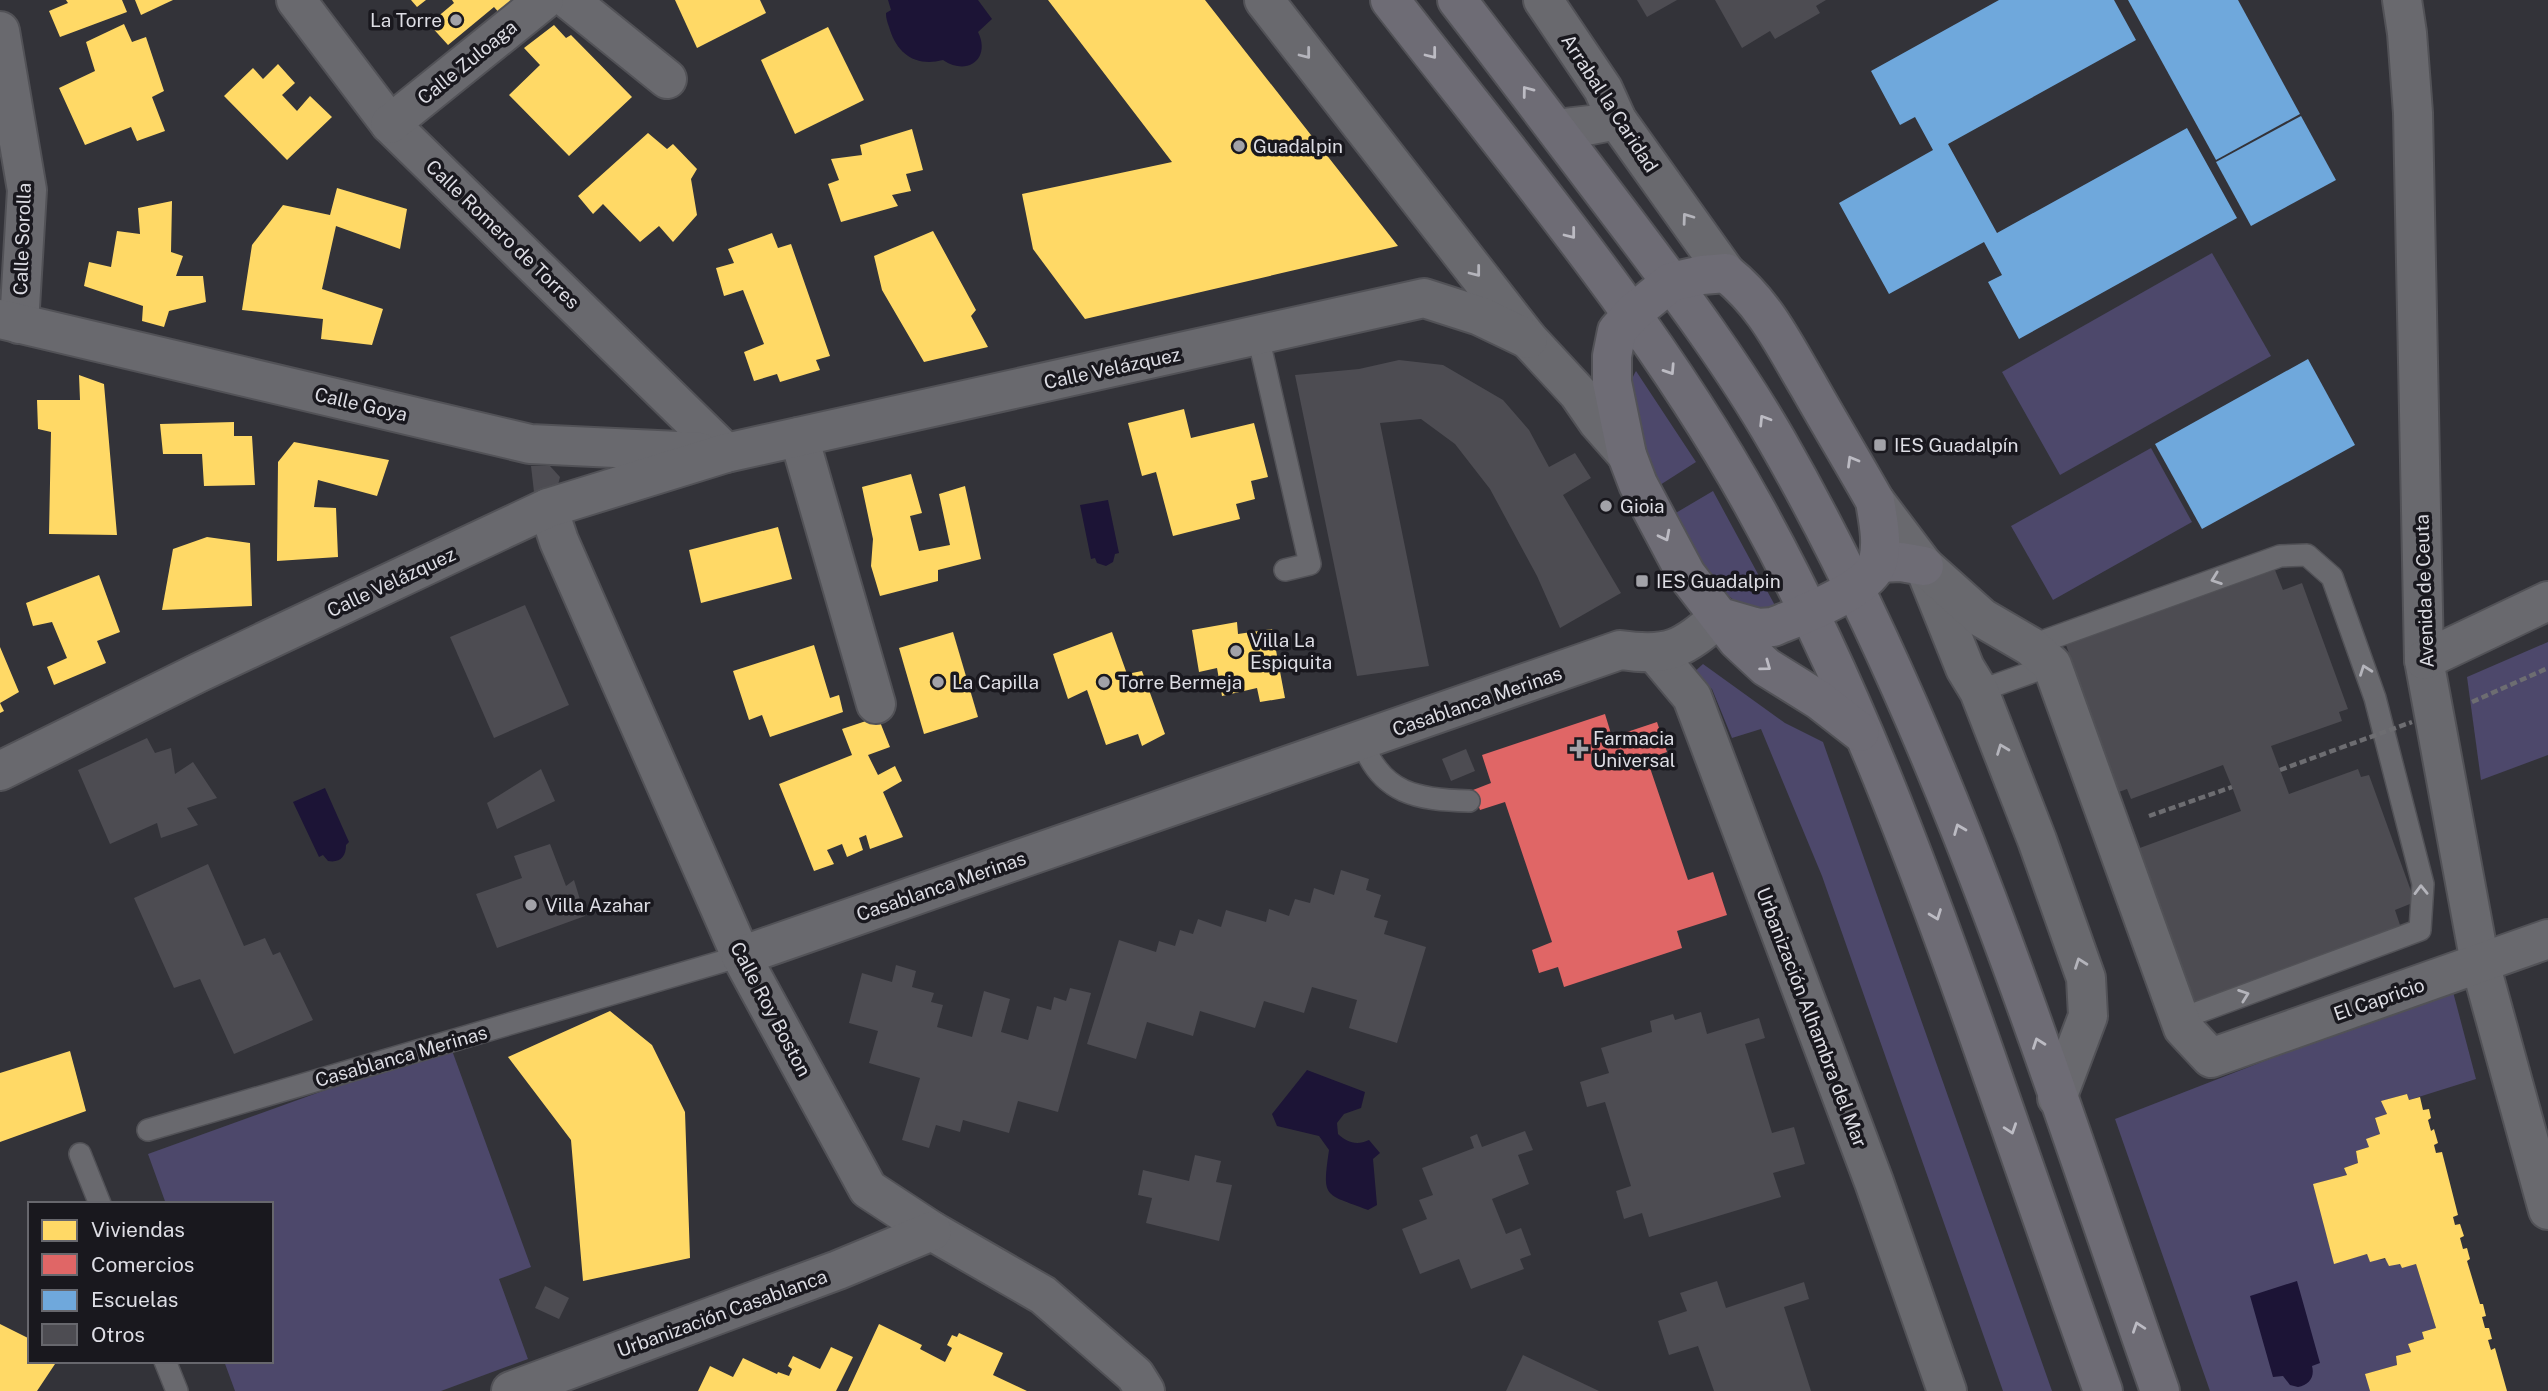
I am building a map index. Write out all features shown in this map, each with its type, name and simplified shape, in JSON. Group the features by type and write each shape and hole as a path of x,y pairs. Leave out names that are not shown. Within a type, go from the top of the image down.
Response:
{"main road":[{"path":"1390,0 1633,313 1730,463 1778,550 1867,737 1943,933 2102,1391"},
{"path":"1457,0 1671,282 1867,575 1932,761 1988,902 2160,1391"},
{"path":"1867,575 1880,529 1875,501 1763,310 1747,290 1726,274 1702,275 1671,282 1633,313 1617,331 1612,355 1616,411 1627,455 1639,484 1669,545 1692,582 1744,647 1766,667 1819,700 1867,737"},
{"path":"1720,617 1758,628 1773,627 1808,612 1867,575 1901,562 1924,566"}],"street":[{"name":"Calle Romero de Torres","path":"296,0 390,124 726,453"},
{"name":"Calle Zuloaga","path":"390,124 544,0"},
{"path":"569,0 667,79"},
{"path":"1264,0 1528,339 1578,393 1598,422 1627,455"},
{"name":"Arrabal la Caridad","path":"1543,0 1603,89 1617,120 1726,274"},
{"name":"Avenida de Ceuta","path":"2402,0 2413,113 2424,660 2480,963 2548,1210"},
{"name":"Calle Sorolla","path":"0,31 27,190 10,321"},
{"path":"1556,129 1617,120"},
{"path":"1430,213 1438,244 1438,263 1424,298 1480,316 1528,339"},
{"name":"Calle Velázquez","path":"0,771 200,671 548,508 726,453 1424,298"},
{"name":"Calle Goya","path":"10,321 530,444 726,453"},
{"path":"799,436 876,704"},
{"path":"1875,501 1924,566 1982,618 2041,655 2111,830 2180,1019"},
{"name":"Calle Roy Boston","path":"548,508 559,541 741,956 868,1189 932,1231 1043,1295 1135,1375 1145,1391"},
{"path":"1924,566 1965,668 1979,691 2037,840 2086,978 2088,1016 2057,1098"},
{"path":"2424,660 2548,601"},
{"name":"Casablanca Merinas","path":"741,956 1620,650 1656,654 1690,642 1720,617"},
{"name":"Urbanización Alhambra del Mar","path":"1656,654 1692,697 1874,1182 1947,1391"},
{"name":"El Capricio","path":"2180,1019 2183,1028 2211,1058 2548,939"},
{"name":"Urbanización Casablanca","path":"510,1391 838,1270 932,1231"}],"lane":[{"path":"1258,335 1310,564 1285,570"},
{"path":"1979,691 2041,655 2280,556 2307,555 2332,577 2375,698 2423,884 2420,930 2180,1019"},
{"path":"1362,740 1369,759 1379,774 1393,787 1440,800 1469,801"},
{"name":"Casablanca Merinas","path":"148,1130 741,956"},
{"path":"80,1154 99,1202"},
{"path":"166,1363 177,1391"}],"path":[{"path":"2464,706 2548,668"},
{"path":"2280,770 2413,722"},
{"path":"2111,830 2232,787"}],"shaded area":[{"path":"888,0 978,0 992,19 978,32 982,50 979,57 975,62 961,66 943,60 925,62 910,57 898,46 890,30 886,15 891,10"},
{"path":"2212,253 2271,356 2060,475 2002,372"},
{"path":"1636,371 1696,462 1660,485 1642,444 1632,412 1631,383"},
{"path":"2151,448 2192,522 2053,600 2011,526"},
{"path":"1713,491 1778,611 1760,612 1743,606 1728,595 1703,564 1674,514"},
{"path":"1108,500 1119,553 1115,554 1113,562 1106,566 1097,563 1095,558 1091,559 1080,505"},
{"path":"2548,642 2548,755 2481,780 2467,677"},
{"path":"1703,664 1785,723 1823,742 2052,1391 2003,1391 1822,876 1761,729 1732,738 1712,689 1692,674"},
{"path":"325,788 349,842 343,856 336,861 328,861 323,855 319,857 293,802"},
{"path":"2452,988 2476,1079 2409,1100 2407,1094 2382,1101 2387,1114 2375,1119 2380,1134 2369,1147 2356,1151 2358,1163 2344,1168 2347,1175 2314,1184 2334,1263 2367,1254 2370,1261 2392,1260 2402,1267 2416,1264 2436,1328 2422,1332 2424,1339 2408,1344 2411,1352 2396,1356 2397,1365 2366,1374 2370,1391 2210,1391 2115,1119"},
{"path":"450,1045 531,1267 499,1279 528,1359 441,1391 235,1391 225,1363 273,1363 273,1202 165,1202 148,1154"},
{"path":"1307,1070 1365,1092 1361,1108 1344,1114 1337,1123 1341,1137 1356,1143 1369,1140 1380,1153 1373,1159 1377,1205 1368,1210 1329,1192 1326,1178 1329,1150 1319,1136 1277,1126 1272,1114"},
{"path":"2297,1281 2320,1363 2312,1366 2313,1374 2308,1382 2298,1387 2290,1385 2283,1376 2273,1377 2250,1296"}],"building: Viviendas":[{"path":"66,0 122,0 127,12 60,37 49,11 68,3"},
{"path":"135,0 173,0 141,15"},
{"name":"La Torre","path":"411,0 426,0 417,7"},
{"name":"La Torre","path":"452,0 513,0 501,15 494,7 448,45 429,24 454,3"},
{"path":"675,0 760,0 766,13 697,48"},
{"name":"Guadalpin","path":"1048,0 1205,0 1398,246 1085,319 1033,249 1022,194 1172,162"},
{"path":"124,24 132,42 146,37 164,91 152,97 165,131 137,141 131,127 85,145 59,88 95,71 86,42"},
{"path":"554,25 566,38 571,35 632,97 569,156 509,95 540,65 524,48"},
{"path":"828,27 864,100 795,134 761,60"},
{"path":"278,64 295,83 282,95 297,111 310,96 332,117 287,160 224,96 253,68 263,79"},
{"path":"912,129 923,170 906,174 911,191 892,195 898,206 841,222 828,184 839,180 831,159 862,155 860,145"},
{"path":"648,133 667,149 673,144 697,169 691,179 697,215 673,242 659,226 640,242 603,204 593,214 578,196"},
{"path":"337,188 407,209 400,249 336,226 322,289 383,309 372,345 321,339 323,319 242,310 252,245 283,205 330,215"},
{"path":"172,201 171,252 183,256 176,276 203,276 206,302 169,311 164,327 142,321 143,306 84,286 89,262 111,267 117,231 140,234 138,208"},
{"path":"933,231 976,310 971,316 988,347 924,362 882,290 874,256"},
{"path":"772,233 778,248 791,244 830,356 816,360 820,370 780,382 777,374 754,381 744,352 764,344 743,290 724,296 716,268 734,263 728,249"},
{"path":"79,375 104,384 117,535 49,534 51,432 38,429 37,400 80,400"},
{"path":"1184,409 1191,438 1254,423 1268,477 1251,481 1255,499 1236,504 1240,519 1173,536 1156,472 1142,476 1128,423"},
{"path":"234,422 234,436 252,436 255,485 204,486 202,454 163,454 160,424"},
{"path":"294,442 389,460 377,496 318,480 314,507 336,508 338,557 277,561 278,462"},
{"path":"911,474 922,513 910,516 919,551 950,545 939,494 965,486 981,559 938,570 938,581 880,596 871,566 873,539 862,487"},
{"path":"778,527 792,579 701,603 689,550"},
{"path":"207,537 250,543 252,606 162,610 173,549"},
{"path":"99,575 120,632 97,641 106,663 54,685 47,667 67,658 52,622 33,626 26,603"},
{"name":"Villa La Espiquita","path":"1237,622 1238,634 1272,629 1285,698 1260,702 1257,688 1222,696 1217,668 1199,672 1192,630"},
{"name":"La Capilla","path":"953,632 978,717 924,734 899,648"},
{"name":"Torre Bermeja","path":"1112,632 1127,674 1142,671 1165,734 1142,746 1138,734 1106,745 1087,690 1068,699 1053,654"},
{"path":"814,645 830,698 839,695 843,712 770,737 762,715 749,720 733,671"},
{"path":"0,647 19,692 0,703"},
{"path":"878,717 890,747 868,755 878,775 895,766 902,781 883,792 903,837 870,849 866,835 859,838 863,850 847,857 842,844 827,850 834,864 814,871 779,784 852,755 842,729"},
{"path":"610,1011 652,1045 685,1112 690,1258 583,1281 571,1140 508,1057"},
{"path":"70,1051 86,1111 0,1142 0,1073"},
{"path":"2407,1094 2409,1100 2420,1097 2423,1110 2429,1109 2431,1118 2428,1120 2438,1143 2434,1145 2436,1153 2442,1152 2458,1215 2453,1217 2455,1225 2460,1224 2464,1236 2460,1238 2463,1249 2467,1248 2470,1259 2467,1261 2480,1304 2483,1304 2486,1316 2482,1317 2492,1339 2488,1340 2491,1350 2495,1348 2507,1391 2370,1391 2365,1374 2397,1365 2396,1356 2411,1352 2408,1344 2424,1339 2422,1332 2436,1328 2416,1264 2402,1268 2400,1264 2389,1266 2385,1258 2370,1262 2367,1254 2334,1264 2313,1184 2347,1175 2344,1168 2358,1163 2356,1151 2369,1147 2366,1139 2380,1134 2375,1118 2387,1114 2381,1101"},
{"path":"0,1324 28,1338 28,1363 56,1363 37,1391 0,1391"},
{"path":"879,1324 922,1345 920,1349 945,1362 952,1348 947,1345 952,1335 957,1337 959,1333 1003,1353 993,1375 1027,1391 848,1391"},
{"path":"831,1347 853,1357 836,1391 698,1391 710,1366 733,1377 743,1358 777,1374 778,1372 789,1376 792,1369 788,1366 793,1356 820,1369"}],"building: Comercios":[{"path":"1605,714 1612,737 1657,722 1667,752 1647,759 1688,880 1713,872 1727,915 1677,931 1682,948 1564,987 1558,967 1539,973 1532,950 1552,942 1505,802 1480,810 1473,790 1491,783 1482,755"}],"building: Escuelas":[{"path":"1999,0 2114,0 2136,40 1948,144 1997,233 2187,128 2237,218 2019,339 1988,282 2002,275 1984,242 1889,294 1839,203 1933,150 1915,117 1900,125 1871,71"},
{"path":"2128,0 2238,0 2300,114 2216,160"},
{"path":"2301,116 2336,180 2251,226 2216,162"},
{"path":"2308,359 2355,445 2202,529 2155,444"}],"building: Otros":[{"path":"1637,0 1677,0 1647,17"},
{"path":"1715,0 1826,0 1816,6 1820,13 1775,39 1770,31 1742,48"},
{"path":"1399,360 1443,365 1503,400 1529,430 1549,467 1575,453 1591,478 1563,495 1621,593 1560,628 1537,576 1490,489 1455,444 1421,419 1380,423 1429,666 1357,676 1295,375 1359,369"},
{"path":"531,466 550,466 560,477 554,490 534,492"},
{"path":"2275,570 2283,590 2302,583 2348,709 2339,712 2342,721 2271,746 2289,794 2358,769 2361,777 2369,775 2415,902 2395,910 2401,928 2193,1003 2137,849 2241,811 2223,765 2131,799 2127,789 2119,792 2066,645"},
{"path":"525,605 569,705 494,738 450,637"},
{"path":"147,738 155,753 171,748 175,774 193,762 217,798 187,808 198,825 161,838 157,823 110,844 78,770"},
{"path":"1466,749 1475,771 1451,781 1442,759"},
{"path":"541,769 555,801 497,829 487,803"},
{"name":"Villa Azahar","path":"550,844 566,886 574,880 585,916 497,948 476,894 522,878 514,856"},
{"path":"208,864 244,946 265,938 273,955 280,952 313,1020 234,1054 200,979 174,988 134,898"},
{"path":"1341,870 1369,879 1366,890 1381,895 1374,917 1388,921 1384,934 1426,947 1397,1043 1349,1028 1357,1000 1312,987 1304,1013 1264,1001 1255,1028 1200,1011 1193,1036 1147,1022 1136,1059 1087,1044 1119,940 1156,952 1159,941 1175,946 1180,930 1193,934 1198,919 1221,927 1226,910 1266,922 1269,909 1289,916 1295,899 1310,903 1314,888 1334,895"},
{"path":"896,965 916,971 912,987 934,993 931,1002 943,1005 937,1027 972,1037 984,991 1010,999 1001,1032 1028,1040 1037,1006 1051,1010 1054,997 1066,1001 1070,988 1091,993 1058,1112 1018,1101 1009,1133 963,1120 960,1132 936,1125 929,1148 902,1140 920,1078 869,1063 878,1031 849,1023 862,973 892,982"},
{"path":"1701,1012 1707,1034 1759,1018 1765,1038 1745,1044 1772,1133 1794,1127 1805,1164 1773,1173 1781,1197 1649,1237 1642,1213 1624,1219 1616,1191 1631,1186 1605,1102 1587,1107 1580,1082 1609,1073 1601,1048 1652,1032 1650,1021 1673,1014 1675,1020"},
{"path":"1525,1131 1533,1150 1518,1155 1529,1184 1492,1199 1506,1234 1521,1228 1531,1255 1520,1259 1524,1269 1471,1289 1459,1259 1420,1274 1402,1229 1427,1219 1419,1200 1433,1195 1422,1168 1474,1148 1470,1137 1477,1134 1482,1147"},
{"path":"1195,1155 1221,1161 1216,1182 1232,1185 1219,1241 1146,1223 1152,1198 1138,1195 1143,1170 1189,1181"},
{"path":"1717,1281 1726,1308 1804,1282 1809,1299 1784,1307 1811,1391 1714,1391 1698,1346 1669,1355 1658,1321 1687,1311 1680,1293"},
{"path":"545,1286 569,1298 559,1319 535,1308"},
{"path":"1523,1355 1599,1391 1506,1391"}],"place":[{"name":"La Torre","path":"456,20"},
{"name":"Guadalpin","path":"1239,146"},
{"name":"IES Guadalpín","path":"1880,445"},
{"name":"Gioia","path":"1606,506"},
{"name":"IES Guadalpin","path":"1642,581"},
{"name":"Villa La Espiquita","path":"1236,651"},
{"name":"La Capilla","path":"938,682"},
{"name":"Torre Bermeja","path":"1104,682"},
{"name":"Farmacia Universal","path":"1579,749"},
{"name":"Villa Azahar","path":"531,905"}]}
